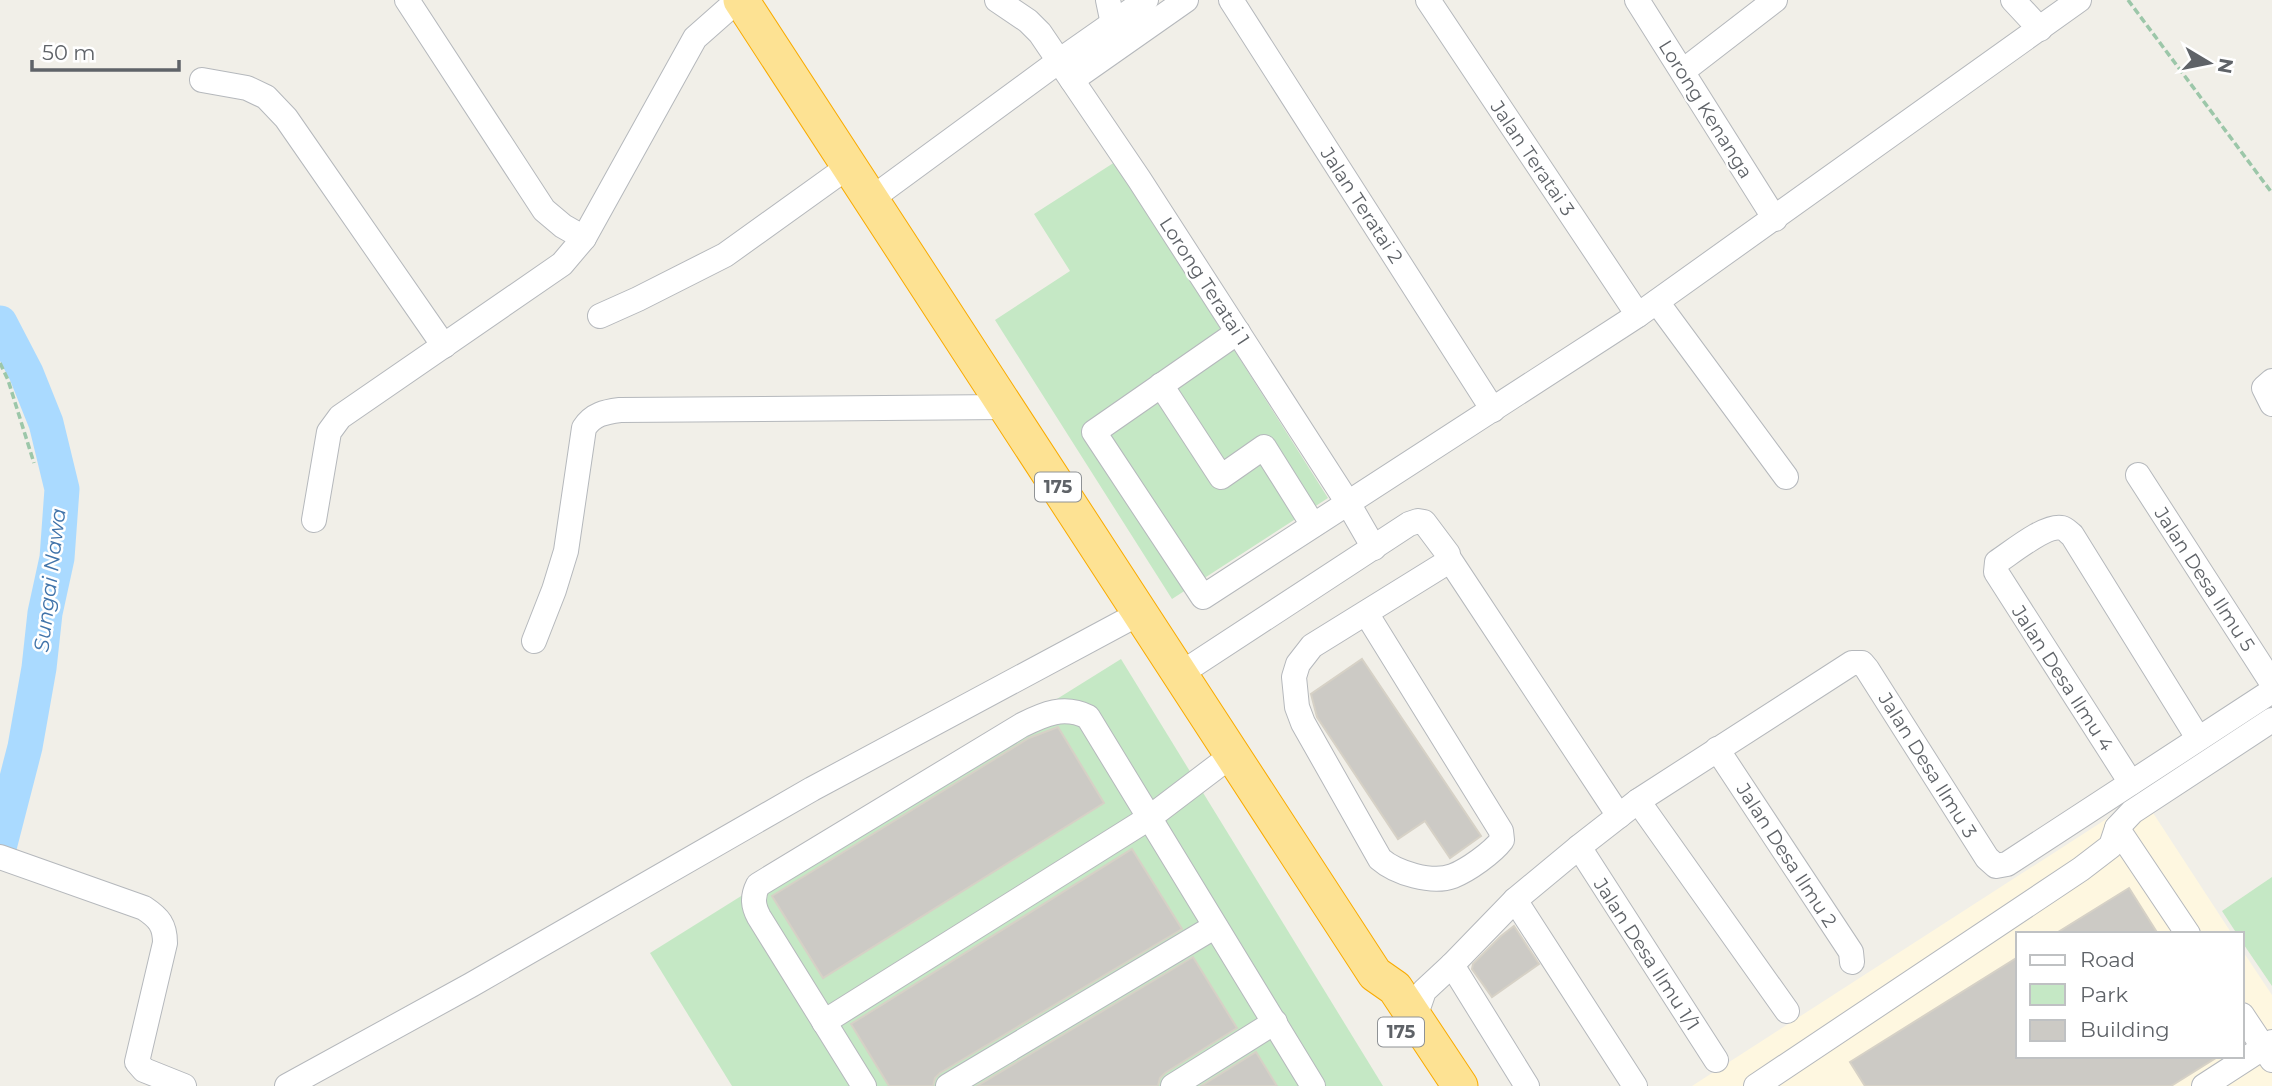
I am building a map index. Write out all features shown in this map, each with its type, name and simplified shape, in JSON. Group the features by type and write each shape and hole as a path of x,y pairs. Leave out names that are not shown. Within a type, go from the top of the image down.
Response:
{"highway":[{"name":"175","path":"740,0 1232,755 1403,994 1460,1086"},
{"name":"175","path":"1403,994 1379,999 1436,1086"}],"street":[{"path":"407,0 544,210 563,226 584,238"},
{"path":"314,520 329,432 340,417 562,264 584,238 695,38 740,0"},
{"name":"Lorong Teratai 1","path":"996,0 1041,33 1238,332 1374,548"},
{"path":"1065,71 1111,12 1146,0"},
{"path":"871,199 1065,71 1186,0"},
{"name":"Jalan Teratai 2","path":"1231,0 1493,410"},
{"name":"Jalan Teratai 3","path":"1428,0 1648,309 1786,477"},
{"name":"Lorong Kenanga","path":"1637,0 1775,219"},
{"path":"1683,71 1775,0"},
{"path":"2013,0 2040,29"},
{"path":"1238,332 1094,432 1203,597 1648,309 2079,0"},
{"path":"202,80 247,88 266,97 286,118 444,346"},
{"path":"600,316 725,255 849,166"},
{"path":"1161,386 1221,477 1264,447 1313,526"},
{"path":"534,641 566,551 584,428 602,413 620,410 1006,407"},
{"name":"Jalan Desa Ilmu 5","path":"2138,475 2272,682"},
{"path":"1180,674 1409,524 1421,521 1428,525 1448,557 1629,809 1787,1011"},
{"name":"Jalan Desa Ilmu 4","path":"2131,783 1996,572 1997,562 2032,538 2057,528 2068,531 2198,738"},
{"path":"1366,613 1501,831 1502,840 1495,849 1454,876 1445,878 1409,874 1396,870 1380,859 1304,723 1297,707 1294,677 1298,663 1312,646 1442,566 1448,557"},
{"path":"287,1086 471,985 811,789 1140,613"},
{"name":"Jalan Desa Ilmu 3","path":"1717,749 1848,666 1862,663 1990,863 2000,866 2007,864 2131,783"},
{"path":"2131,783 2272,691"},
{"path":"864,1086 755,910 754,893 758,885 1022,725 1043,714 1062,710 1075,710 1088,717 1313,1086"},
{"path":"1768,1083 2097,858 2111,846 2117,828 2132,812 2272,720"},
{"path":"1403,994 1452,965 1515,900 1579,847 1717,749"},
{"name":"Jalan Desa Ilmu 2","path":"1717,749 1851,952 1852,962"},
{"path":"824,1022 1149,818 1232,755"},
{"path":"2117,828 2187,932"},
{"name":"Jalan Desa Ilmu 1/1","path":"1579,847 1716,1060"},
{"path":"9,860 144,908 157,916 163,926 165,943 137,1062 144,1070 184,1086"},
{"path":"1515,900 1635,1086"},
{"path":"948,1086 1214,927"},
{"path":"1452,965 1527,1086"},
{"path":"2204,1086 2269,1050 2244,1019"},
{"path":"1173,1086 1275,1022"}],"path":[{"path":"2128,0 2272,193"},
{"path":"0,363 8,380 34,463"}],"shaded area":[{"path":"2142,796 2231,932 2016,932 2016,1058 2244,1058 2244,953 2272,995 2272,1086 1692,1086"}],"green space":[{"path":"1115,162 1328,498 1172,599 995,320 1070,271 1034,214"},
{"path":"1121,659 1383,1086 732,1086 650,953"},
{"path":"2272,877 2272,986 2244,945 2244,932 2236,932 2222,911"}],"building":[{"path":"1362,659 1481,836 1450,858 1425,821 1398,839 1317,717 1311,694"},
{"path":"1058,727 1104,803 823,978 772,896 1029,738"},
{"path":"1132,849 1182,929 940,1073 933,1086 889,1086 851,1024"},
{"path":"2129,888 2157,932 2058,932"},
{"path":"1514,926 1539,964 1492,997 1472,969 1473,964"},
{"path":"1193,957 1237,1028 1165,1073 1158,1086 977,1086"},
{"path":"2016,958 2016,1058 2216,1058 2171,1086 1865,1086 1850,1062"},
{"path":"1256,1052 1277,1086 1201,1086"}],"waterway":[{"name":"Sungai Nawa","path":"0,323 26,373 46,423 62,489 57,558 45,613 39,668 25,747 0,844"}]}
